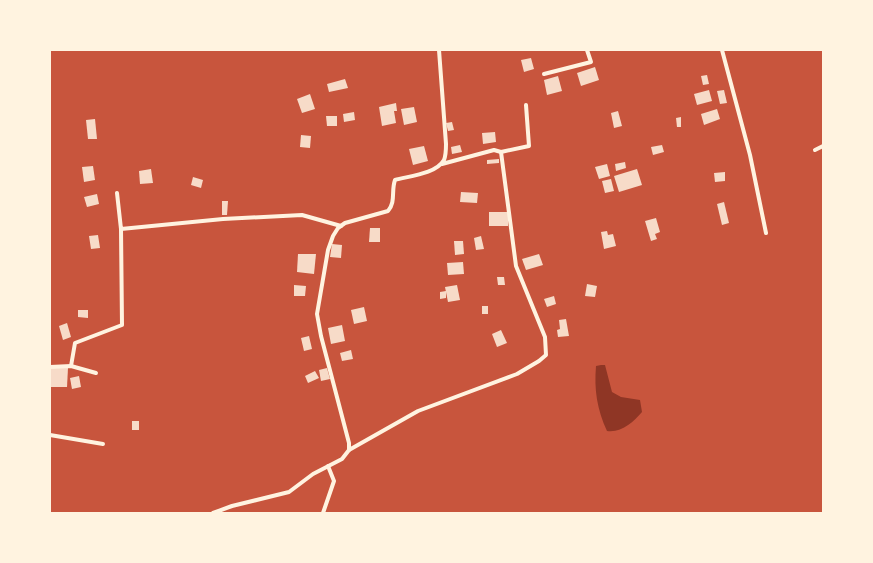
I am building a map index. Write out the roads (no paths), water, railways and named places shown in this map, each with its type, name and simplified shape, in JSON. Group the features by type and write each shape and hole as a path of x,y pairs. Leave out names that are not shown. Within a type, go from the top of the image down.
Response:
{"street":[{"path":"438,50 446,144 446,154 441,164"},
{"path":"544,74 591,62 587,50"},
{"path":"722,50 750,155 766,233"},
{"path":"349,450 349,443 318,321 328,250 332,236 345,223 388,211 392,206 395,180 432,170 441,164 494,150 501,152 529,146 526,105"},
{"path":"815,150 823,146"},
{"path":"214,513 232,506 288,492 342,459 349,450 418,411 517,374 539,362 546,355 546,337 516,266 501,152"},
{"path":"71,366 75,344 122,326 121,230 117,193"},
{"path":"121,230 223,219 302,215 341,226"},
{"path":"50,367 71,366 96,373"},
{"path":"50,435 103,444"},
{"path":"323,513 334,481 328,466"}]}
